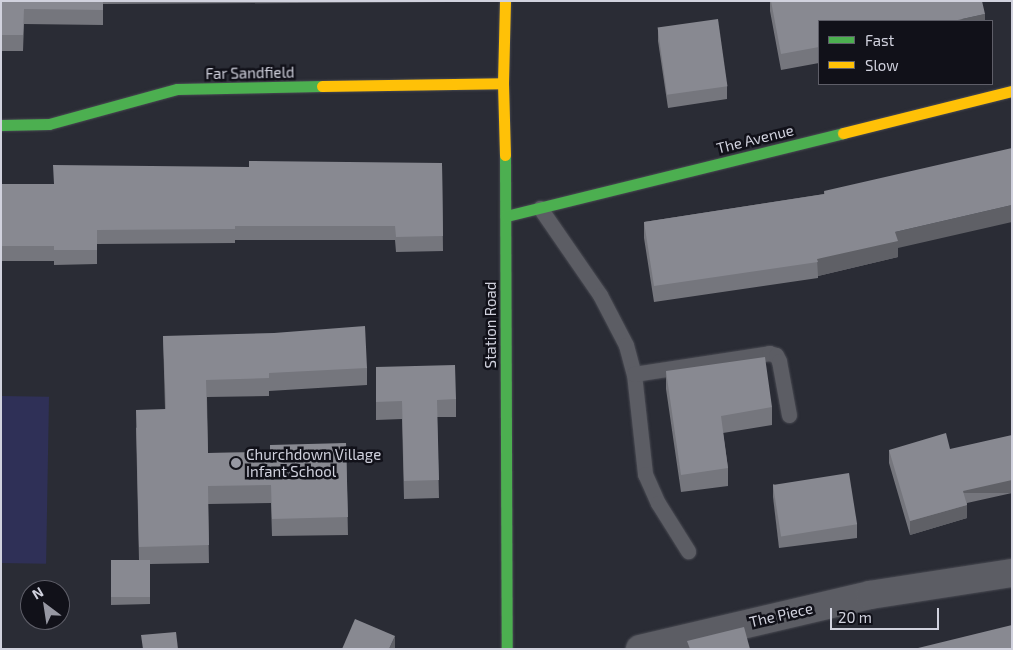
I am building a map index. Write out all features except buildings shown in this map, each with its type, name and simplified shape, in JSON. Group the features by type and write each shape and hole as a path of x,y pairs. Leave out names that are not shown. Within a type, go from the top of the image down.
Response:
{"street":[{"name":"Station Road","path":"505,1 503,83 506,216 506,649"},
{"name":"Far Sandfield","path":"1,126 50,124 177,89 503,83"},
{"name":"The Avenue","path":"506,216 1012,91"},
{"name":"The Piece","path":"640,649 870,594 1012,573"}],"lane":[{"path":"540,208 600,294 626,345 634,374 645,474 658,504 688,551"},
{"path":"634,374 769,353 776,355 779,361 789,415"}],"shaded area":[{"path":"1,396 49,397 46,564 1,563"}],"traffic: fast":[{"path":"1,125 49,124 177,89 322,86"},
{"path":"506,216 843,133"},
{"path":"505,155 507,649"}],"traffic: slow":[{"path":"505,1 503,83 505,155"},
{"path":"322,86 503,83"},
{"path":"843,133 1012,91"}],"place":[{"name":"Churchdown Village Infant School","path":"236,463"}]}
